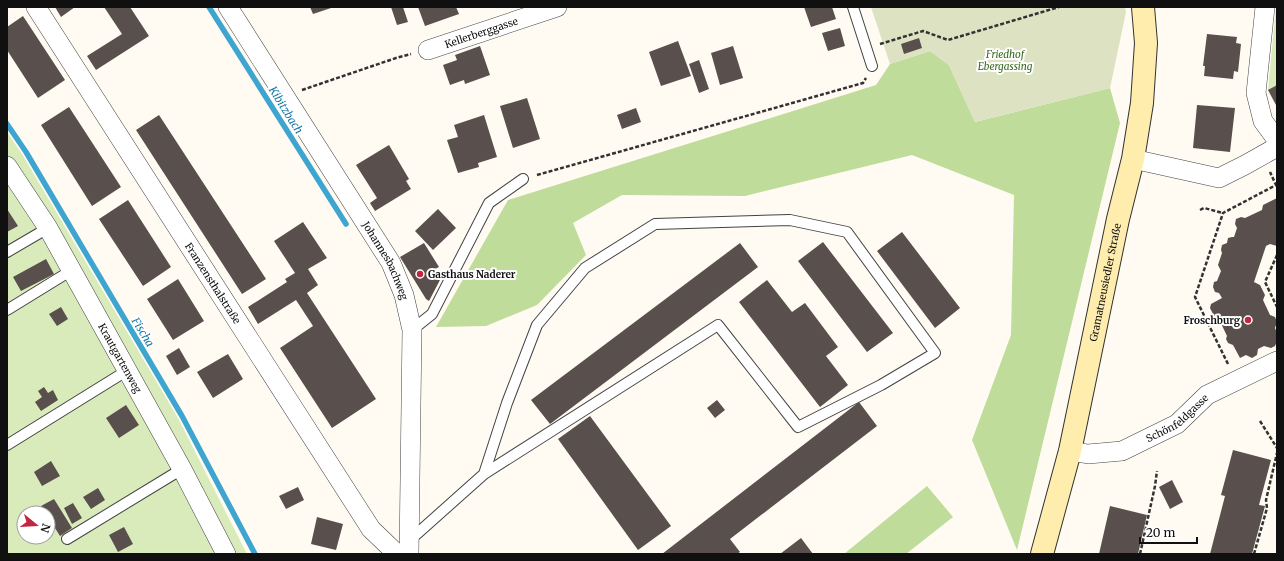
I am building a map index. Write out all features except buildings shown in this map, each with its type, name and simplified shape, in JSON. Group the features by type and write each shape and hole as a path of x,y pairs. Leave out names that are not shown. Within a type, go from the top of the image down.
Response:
{"main road":[{"name":"Gramatneusiedler Straße","path":"1042,554 1070,451 1117,227 1133,159 1142,103 1146,43 1143,7"}],"street":[{"name":"Franzensthalstraße","path":"36,7 371,529 397,554"},
{"name":"Johannesbachweg","path":"228,7 391,263 404,295 412,330 410,547"},
{"name":"Kellerberggasse","path":"428,50 557,7"},
{"path":"1265,7 1256,93 1263,121 1277,140"},
{"path":"1133,159 1219,178 1270,151"},
{"name":"Krautgartenweg","path":"9,175 48,228 128,370 226,554"},
{"name":"Schönfeldgasse","path":"1070,451 1088,454 1122,451 1176,424 1207,394 1277,361"}],"lane":[{"path":"853,7 872,66"},
{"path":"412,330 432,314 489,203 523,179"},
{"path":"410,547 432,522 484,474 718,325 798,427 881,385 935,353 847,232 790,220 655,224 585,268 537,325 507,404 484,474"},
{"path":"7,252 48,228"},
{"path":"7,310 72,270"},
{"path":"7,445 128,370"},
{"path":"68,539 182,469"}],"path":[{"path":"866,47 923,31 948,40 1059,7"},
{"path":"284,96 396,58 428,50"},
{"path":"523,179 863,83 872,66"},
{"path":"1200,210 1204,208 1223,213 1276,186 1270,151"},
{"path":"1223,213 1195,297 1236,380"},
{"path":"1277,255 1265,282 1277,307"},
{"path":"1273,298 1277,295"},
{"path":"1260,421 1277,448"},
{"path":"1254,554 1266,508 1266,500 1277,453"},
{"path":"1140,554 1157,471"}],"green space":[{"name":"Friedhof Ebergassing","path":"871,7 1125,7 1126,12 1110,88 975,122 949,65 930,51 890,64"},
{"path":"1277,7 1277,106 1268,90"},
{"path":"930,51 949,65 975,122 1110,88 1120,123 1017,550 972,440 1011,335 1014,195 912,155 745,196 622,195 573,223 586,255 537,305 486,326 436,327 508,200 876,85 890,64"},
{"path":"7,132 22,154 178,418 247,554 7,554"},
{"path":"927,486 953,517 906,554 844,554"}],"waterway":[{"name":"Kibitzbach","path":"209,7 346,224"},
{"name":"Fischa","path":"7,124 26,152 182,416 255,554"}],"place":[{"name":"Gasthaus Naderer","path":"420,274"},
{"name":"Froschburg","path":"1248,320"}]}
